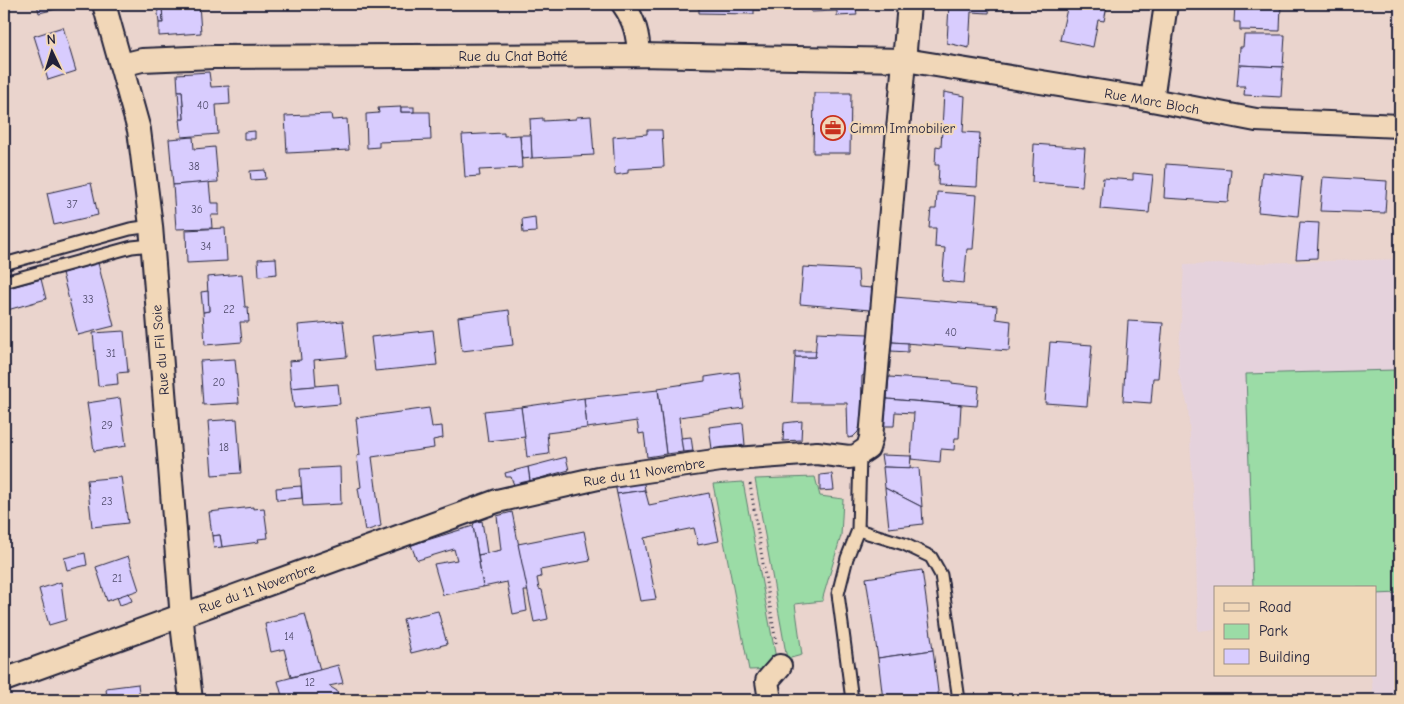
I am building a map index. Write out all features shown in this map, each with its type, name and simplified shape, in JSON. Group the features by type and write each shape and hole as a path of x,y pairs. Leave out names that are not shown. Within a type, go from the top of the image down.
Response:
{"street":[{"name":"Rue du Fil Soie","path":"104,4 139,130 151,236 182,615 192,700"},
{"path":"624,4 638,35 638,55"},
{"path":"860,454 868,448 871,438 909,4"},
{"path":"1152,100 1166,4"},
{"name":"Rue du Chat Botté","path":"122,65 142,60 214,57 638,55 904,60"},
{"name":"Rue Marc Bloch","path":"904,60 1152,100 1256,120 1400,126"},
{"name":"Rue du 11 Novembre","path":"4,680 497,501 598,478 721,460 817,453 849,457 860,454"},
{"path":"770,700 767,681 780,666"}],"lane":[{"path":"4,264 130,229 151,236"},
{"path":"4,282 132,247 151,236"},
{"path":"852,700 838,594 847,558 858,530 860,454"},
{"path":"858,530 904,544 931,557 941,574 959,700"}],"path":[{"path":"748,475 780,666"}],"shaded area":[{"path":"1400,259 1400,700 1374,700 1371,676 1376,676 1376,586 1214,586 1214,629 1198,631 1195,520 1188,406 1178,372 1184,265"}],"green space":[{"path":"1394,370 1400,593 1376,594 1376,586 1253,586 1246,374"},
{"path":"815,477 820,496 843,499 841,536 823,601 795,604 802,655 787,659 755,479"},
{"path":"743,482 778,669 749,670 713,484"}],"building":[{"path":"37,4 73,4 73,5 39,13"},
{"path":"157,4 162,4 163,23 159,23"},
{"path":"162,4 199,4 201,33 159,36 159,23 163,23"},
{"path":"330,4 362,4 330,7"},
{"path":"362,4 375,4 375,6 362,7"},
{"path":"699,4 774,4 774,10 754,10 754,14 699,13"},
{"path":"787,4 870,4 870,8 856,8 857,15 837,16 837,11 811,12 811,9 787,9"},
{"path":"949,4 990,4 989,13 971,12 969,48 947,43"},
{"path":"1068,4 1107,6 1104,21 1098,20 1093,47 1060,40"},
{"path":"1235,4 1281,4 1280,31 1240,30 1240,22 1234,22"},
{"path":"63,27 76,71 48,80 34,36"},
{"path":"1244,35 1285,35 1283,67 1239,65 1240,47 1243,47"},
{"path":"1239,65 1283,67 1281,97 1244,95 1245,86 1237,86"},
{"path":"209,72 211,87 229,86 230,104 216,105 218,134 182,137 180,119 184,119 182,91 178,91 177,74"},
{"path":"178,91 182,91 184,119 180,119"},
{"path":"944,92 965,96 963,132 980,133 977,187 938,185 939,165 935,165 936,146 941,147"},
{"path":"814,93 851,93 850,153 813,153"},
{"path":"401,107 401,112 430,112 431,140 379,142 379,147 367,148 366,114 379,113 378,108"},
{"path":"401,107 414,107 414,112 401,112"},
{"path":"331,114 332,120 347,119 349,150 287,153 285,116"},
{"path":"591,116 594,155 532,158 530,119 543,118 543,121"},
{"path":"647,130 662,130 664,167 628,169 628,173 615,175 613,137 647,134"},
{"path":"255,131 255,139 244,139 244,132"},
{"path":"504,133 504,136 520,135 522,168 479,170 480,176 465,177 462,135"},
{"path":"520,135 531,135 532,158 522,159"},
{"path":"193,137 194,149 215,147 218,182 173,185 169,139"},
{"path":"1034,144 1085,148 1082,186 1032,182"},
{"path":"1166,164 1231,169 1228,202 1164,198"},
{"path":"265,170 266,179 251,180 250,171"},
{"path":"1262,172 1302,176 1298,216 1258,212"},
{"path":"1133,173 1153,175 1149,213 1100,209 1103,178 1133,180"},
{"path":"1323,177 1387,181 1385,213 1320,211"},
{"path":"209,182 211,203 219,203 219,215 211,215 212,228 176,229 173,185"},
{"path":"91,183 98,215 54,225 47,193"},
{"path":"937,192 977,195 973,249 967,249 964,283 942,281 945,248 935,247 936,228 929,228 931,209 936,209"},
{"path":"535,217 536,232 523,233 522,219"},
{"path":"1300,222 1319,223 1317,258 1296,259"},
{"path":"225,228 227,261 187,263 186,230"},
{"path":"276,258 277,274 259,276 258,259"},
{"path":"98,263 114,326 78,335 62,273"},
{"path":"803,267 858,270 859,287 872,288 870,310 800,304"},
{"path":"242,274 245,307 248,307 249,322 240,322 242,342 205,345 203,312 209,311 207,277"},
{"path":"41,279 46,299 4,311 4,289"},
{"path":"208,291 209,311 203,312 201,292"},
{"path":"895,297 997,306 996,319 1011,321 1009,351 892,342"},
{"path":"509,310 513,345 462,351 458,317"},
{"path":"343,321 347,357 314,360 316,386 291,388 289,361 301,360 298,325"},
{"path":"1128,321 1163,323 1158,378 1153,378 1151,403 1123,401"},
{"path":"433,330 437,365 375,371 371,337"},
{"path":"124,331 128,372 117,373 118,384 98,386 93,333"},
{"path":"817,332 868,334 864,375 862,376 861,423 858,432 853,437 848,438 847,403 792,403 795,357 815,357"},
{"path":"892,342 908,343 908,352 891,351"},
{"path":"1050,342 1092,345 1087,406 1045,403"},
{"path":"795,351 816,351 815,357 795,357"},
{"path":"235,359 239,403 203,405 200,361"},
{"path":"739,372 744,408 679,417 683,452 666,454 658,388 705,381 705,377"},
{"path":"889,377 951,381 951,383 979,386 977,406 887,399"},
{"path":"338,384 340,404 294,408 291,388"},
{"path":"658,390 666,454 647,457 644,433 639,434 637,421 587,428 584,398"},
{"path":"120,398 126,446 94,451 87,403"},
{"path":"584,398 587,428 547,433 549,454 527,457 521,407"},
{"path":"887,399 961,405 959,438 955,438 954,450 941,449 940,462 911,459 914,413 895,412 894,426 884,426"},
{"path":"521,407 525,437 488,441 484,411"},
{"path":"429,408 432,427 442,426 443,438 433,440 434,448 372,457 381,526 365,531 358,488 361,487 357,456 360,455 356,418"},
{"path":"237,419 241,473 212,475 208,421"},
{"path":"802,421 801,440 783,441 784,423"},
{"path":"743,423 745,445 712,449 709,427"},
{"path":"691,437 693,451 683,452 681,438"},
{"path":"881,455 911,456 910,468 883,467"},
{"path":"566,457 569,470 530,481 528,467"},
{"path":"340,467 341,504 303,506 300,469"},
{"path":"528,467 530,481 514,485 511,477 506,477 505,473"},
{"path":"883,467 919,468 922,507 885,488"},
{"path":"832,474 834,490 820,491 820,475"},
{"path":"121,477 128,523 92,527 87,480"},
{"path":"643,478 645,490 617,494 615,484"},
{"path":"301,486 302,498 277,500 276,488"},
{"path":"885,488 922,507 923,524 889,528"},
{"path":"645,490 649,505 709,493 719,541 698,545 694,528 644,538 656,599 640,601 617,494"},
{"path":"253,507 253,509 264,508 268,538 258,539 259,542 222,547 220,535 212,536 209,512"},
{"path":"512,512 528,591 524,591 527,611 513,614 507,582 483,587 478,555 501,550 497,516"},
{"path":"482,521 487,553 478,555 473,526 474,523"},
{"path":"473,526 483,587 443,595 434,564 457,560 454,549 418,560 411,545"},
{"path":"584,531 590,561 540,570 541,577 537,578 539,589 542,590 548,619 534,622 518,544"},
{"path":"220,535 222,547 214,548 212,536"},
{"path":"85,553 87,565 67,570 64,558"},
{"path":"128,556 139,590 107,601 96,567"},
{"path":"922,570 933,650 878,658 866,578"},
{"path":"61,582 66,620 49,625 39,589"},
{"path":"129,593 132,601 120,605 117,597"},
{"path":"438,611 447,644 411,653 403,619"},
{"path":"305,614 320,670 291,677 284,649 271,652 265,624"},
{"path":"933,650 939,700 883,700 878,658"},
{"path":"338,665 343,683 329,686 337,691 338,700 271,700 270,698 282,696 278,681"},
{"path":"138,684 140,700 107,700 106,688"},
{"path":"1315,696 1316,700 1279,700"}],"place":[{"name":"Cimm Immobilier","path":"833,128"}]}
